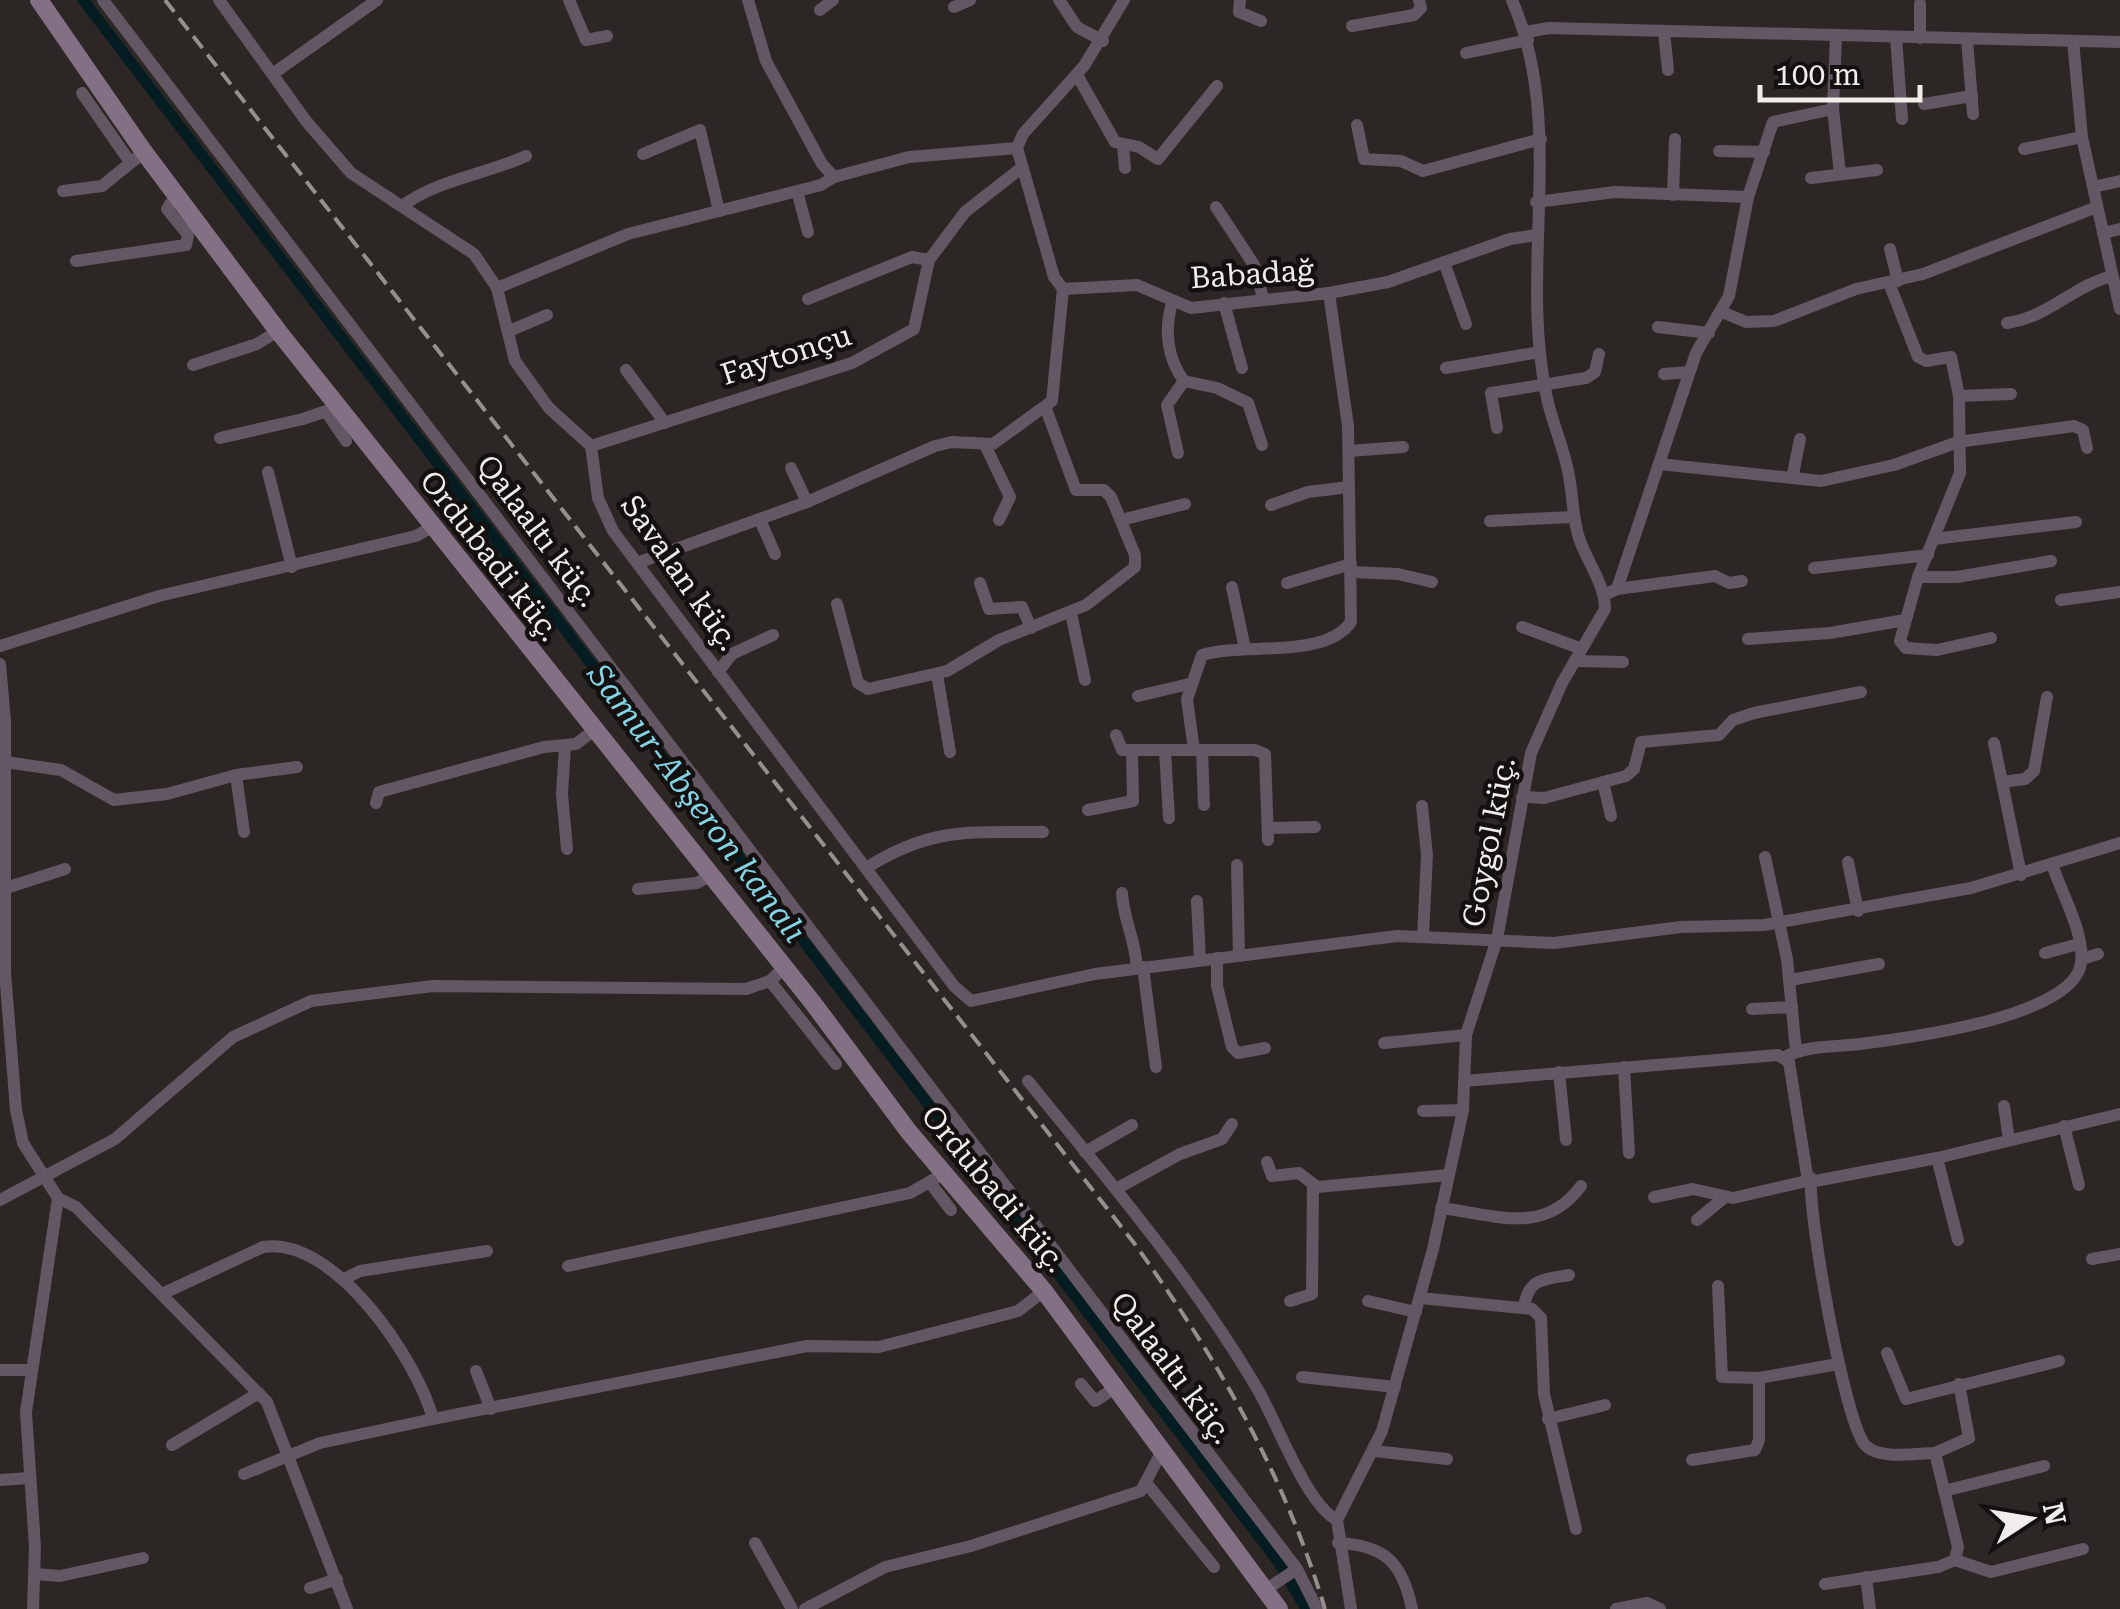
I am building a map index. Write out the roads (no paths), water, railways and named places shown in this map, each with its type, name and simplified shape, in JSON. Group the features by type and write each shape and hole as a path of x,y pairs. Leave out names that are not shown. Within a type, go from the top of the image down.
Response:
{"street":[{"name":"Ordubadi küç.","path":"39,0 137,157 176,195 278,330 332,410 432,527 711,875 778,974 937,1179 1044,1291 1118,1386 1278,1609"},
{"name":"Qalaaltı küç.","path":"103,0 1297,1569 1317,1609"},
{"path":"218,0 306,122 351,172 462,244 498,288 512,354 534,389 592,446"},
{"path":"274,73 377,0"},
{"path":"570,0 586,40 607,36"},
{"path":"748,0 766,61 822,164 834,176"},
{"path":"820,10 833,0"},
{"path":"954,7 970,0"},
{"path":"1059,0 1077,27 1103,41"},
{"path":"636,563 652,554 806,502 945,442 986,447 1046,409 1054,393 1063,290 1054,278 1016,148 1103,41 1124,0"},
{"path":"1240,0 1239,12 1261,21"},
{"path":"1352,26 1414,14 1421,8 1419,0"},
{"path":"1512,0 1527,36 1539,91 1536,202 1540,352 1544,383 1569,474 1574,516 1610,592 1715,576 1729,583 1742,581"},
{"path":"1920,4 1920,38"},
{"path":"1466,53 1549,28 2120,42"},
{"path":"1664,32 1668,70"},
{"path":"1836,36 1833,109 1840,174"},
{"path":"1896,37 1902,119"},
{"path":"1968,39 1973,114"},
{"path":"2073,41 2082,137 2120,305"},
{"path":"1076,75 1115,142 1139,146 1160,158 1217,86"},
{"path":"63,191 102,186 137,157 82,92"},
{"path":"1924,104 1972,96"},
{"name":"Goygol küç.","path":"1337,1520 1374,1451 1420,1298 1462,1110 1466,1035 1497,939 1536,739 1602,616 1689,372 1722,312 1735,275 1748,196 1776,118 1833,109"},
{"path":"1357,125 1364,159 1401,162 1423,171 1540,139"},
{"path":"643,154 700,130 719,211"},
{"path":"2024,148 2082,137"},
{"path":"1673,194 1675,139"},
{"path":"1122,146 1125,168"},
{"path":"498,288 628,234 798,192 834,176 909,158 1016,148"},
{"path":"1719,151 1764,152"},
{"path":"402,206 473,171 498,169 526,156"},
{"name":"Faytonçu","path":"592,446 852,363 914,329 929,260 965,212 1020,169"},
{"path":"1811,178 1877,170"},
{"path":"2092,187 2120,181"},
{"path":"798,192 808,232"},
{"path":"1536,202 1596,193 1748,196"},
{"path":"76,260 186,245 188,235 167,209 176,195"},
{"path":"1216,207 1248,254 1264,298"},
{"path":"1722,312 1746,322 1774,321 2096,208"},
{"path":"2103,233 2120,230"},
{"name":"Babadağ","path":"1063,290 1136,285 1191,308 1329,294 1388,282 1510,239 1537,235"},
{"path":"1890,249 1894,282 1918,357 1926,361 1951,358 1959,396 1960,473 1918,577 1900,641 1906,648 1937,650 1991,638"},
{"path":"808,299 912,258 929,260"},
{"path":"1444,262 1466,324"},
{"path":"2008,324 2040,316 2090,282 2112,276"},
{"path":"1204,804 1198,750 1188,710 1190,684 1202,655 1321,643 1342,635 1351,622 1349,451 1329,294"},
{"path":"1172,302 1169,349 1184,381"},
{"path":"1224,303 1242,368"},
{"path":"509,331 547,314"},
{"path":"1658,327 1709,332"},
{"path":"193,364 257,344 278,330"},
{"path":"1446,368 1540,352"},
{"path":"1496,428 1491,393 1592,376 1599,354"},
{"path":"626,370 664,423"},
{"path":"1664,374 1689,372"},
{"path":"1184,381 1217,388 1248,403 1262,445"},
{"path":"1178,453 1167,405 1184,381"},
{"path":"1959,396 2011,394"},
{"path":"837,604 861,688 937,674 998,640 1071,613 1133,570 1134,556 1108,492 1076,490 1046,409"},
{"path":"220,438 332,410 346,441"},
{"path":"1659,464 1706,472 1793,474 1828,480 1894,464 1958,442 2074,426 2083,430 2087,448"},
{"path":"1793,474 1800,439"},
{"name":"Savalan küç.","path":"592,446 603,514 954,986 970,1001 1140,967"},
{"path":"986,447 1010,497 999,520"},
{"path":"1349,451 1403,447"},
{"path":"792,468 806,502"},
{"path":"268,472 292,568"},
{"path":"1271,505 1308,492 1349,487"},
{"path":"1121,520 1186,504"},
{"path":"1490,521 1574,516"},
{"path":"760,520 774,554"},
{"path":"1934,539 2076,522"},
{"path":"0,646 143,600 292,568 416,536 432,527"},
{"path":"1814,568 1928,555"},
{"path":"1918,577 1957,577 2051,562"},
{"path":"1287,583 1352,568 1432,582"},
{"path":"980,583 989,608 1022,607 1031,628"},
{"path":"1232,586 1245,649"},
{"path":"2060,600 2120,592"},
{"path":"1071,613 1085,680"},
{"path":"1748,639 1830,634 1906,620"},
{"path":"1522,627 1579,655 1624,662"},
{"path":"718,672 732,654 773,635"},
{"path":"0,664 7,1008 20,1130 29,1155 58,1198 76,1208 164,1293 259,1393 278,1424 348,1609"},
{"path":"937,674 950,752"},
{"path":"1138,696 1190,684"},
{"path":"1522,796 1544,798 1631,774 1642,742 1719,735 1733,720 1754,713 1861,692"},
{"path":"2002,782 2025,778 2034,771 2047,697"},
{"path":"376,803 384,791 544,747 565,746 593,731"},
{"path":"1116,734 1122,750 1254,750 1265,754 1268,834 1315,827"},
{"path":"1994,743 2022,876"},
{"path":"565,746 562,794 568,849"},
{"path":"1088,810 1132,801 1132,750"},
{"path":"1165,751 1169,818"},
{"path":"3,770 62,770 114,800 168,794 236,775 297,767"},
{"path":"236,775 244,832"},
{"path":"1603,782 1611,816"},
{"path":"1422,806 1427,855 1423,936"},
{"path":"866,868 895,851 961,830 1043,832"},
{"path":"1140,967 1423,936 1567,943 1681,928 1780,923 2022,876 2120,843"},
{"path":"1765,857 1790,980 1791,1054 1838,1364 1868,1449 1935,1453 1969,1438 1959,1384"},
{"path":"1848,862 1858,910"},
{"path":"1237,865 1239,956"},
{"path":"1464,1080 1791,1054 1865,1044 2026,1010 2064,993 2078,976 2082,959 2052,867"},
{"path":"6,888 65,870"},
{"path":"638,889 696,883 711,875"},
{"path":"1122,893 1124,921 1135,936 1156,1067"},
{"path":"1197,901 1200,960"},
{"path":"2045,953 2079,944"},
{"path":"2082,959 2098,954"},
{"path":"1217,958 1217,986 1232,1047 1238,1053 1265,1048"},
{"path":"1790,980 1879,964"},
{"path":"0,1200 47,1179 142,1118 234,1037 311,1002 433,986 746,989 778,974 836,1064"},
{"path":"1752,1009 1792,1007"},
{"path":"1384,1043 1466,1035"},
{"path":"1624,1067 1629,1152"},
{"path":"1558,1072 1566,1140"},
{"path":"1028,1082 1116,1188 1210,1312 1259,1392 1316,1499 1337,1520 1351,1609"},
{"path":"2004,1106 2009,1140"},
{"path":"1423,1111 1462,1110"},
{"path":"1654,1197 1692,1189 1724,1198 1810,1180 1828,1180 2120,1114"},
{"path":"1116,1188 1180,1154 1222,1139 1232,1124"},
{"path":"1085,1152 1132,1125"},
{"path":"2064,1126 2079,1185"},
{"path":"1937,1158 1958,1240"},
{"path":"1267,1162 1272,1176 1298,1174 1312,1186 1449,1175"},
{"path":"568,1266 910,1193 937,1179 951,1210"},
{"path":"1290,1301 1312,1294 1312,1186"},
{"path":"1441,1208 1512,1217 1552,1214 1568,1205 1582,1186"},
{"path":"33,1609 30,1370 58,1198"},
{"path":"1698,1220 1724,1198"},
{"path":"164,1293 272,1246 324,1264 344,1279 405,1354 433,1419"},
{"path":"344,1279 360,1271 487,1250"},
{"path":"2092,1260 2120,1254"},
{"path":"1524,1308 1527,1290 1533,1282 1569,1275"},
{"path":"1718,1286 1722,1377 1759,1378 1838,1364"},
{"path":"244,1474 344,1437 433,1419 806,1346 879,1347 1018,1311 1044,1291"},
{"path":"1420,1298 1537,1312 1543,1323 1548,1418 1576,1529"},
{"path":"1368,1301 1416,1312"},
{"path":"1887,1353 1906,1398 2059,1361"},
{"path":"0,1370 30,1370"},
{"path":"476,1371 491,1408"},
{"path":"1302,1377 1326,1376 1396,1387"},
{"path":"1692,1460 1755,1450 1759,1440 1759,1378"},
{"path":"1082,1384 1095,1401 1118,1386"},
{"path":"172,1445 259,1393"},
{"path":"1548,1418 1605,1405"},
{"path":"805,1609 885,1567 1024,1530 1127,1496 1148,1485 1163,1450"},
{"path":"1374,1451 1447,1459"},
{"path":"1935,1453 1958,1547 1955,1560"},
{"path":"1944,1492 2044,1466"},
{"path":"0,1480 29,1478"},
{"path":"1148,1485 1214,1567"},
{"path":"755,1543 792,1609"},
{"path":"1338,1544 1355,1545 1397,1564 1406,1579 1412,1609"},
{"path":"1826,1584 1938,1567 1955,1560 1992,1572 2083,1549"},
{"path":"35,1574 60,1576 143,1558"},
{"path":"1266,1590 1297,1569"},
{"path":"1866,1577 1870,1609"},
{"path":"310,1588 337,1579"},
{"path":"1616,1609 1647,1603 1660,1609"}],"waterway":[{"name":"Samur-Abşeron kanalı","path":"83,0 1277,1560 1306,1609"}],"railway":[{"path":"165,0 1134,1243 1193,1330 1245,1418 1290,1511 1325,1609"}]}
